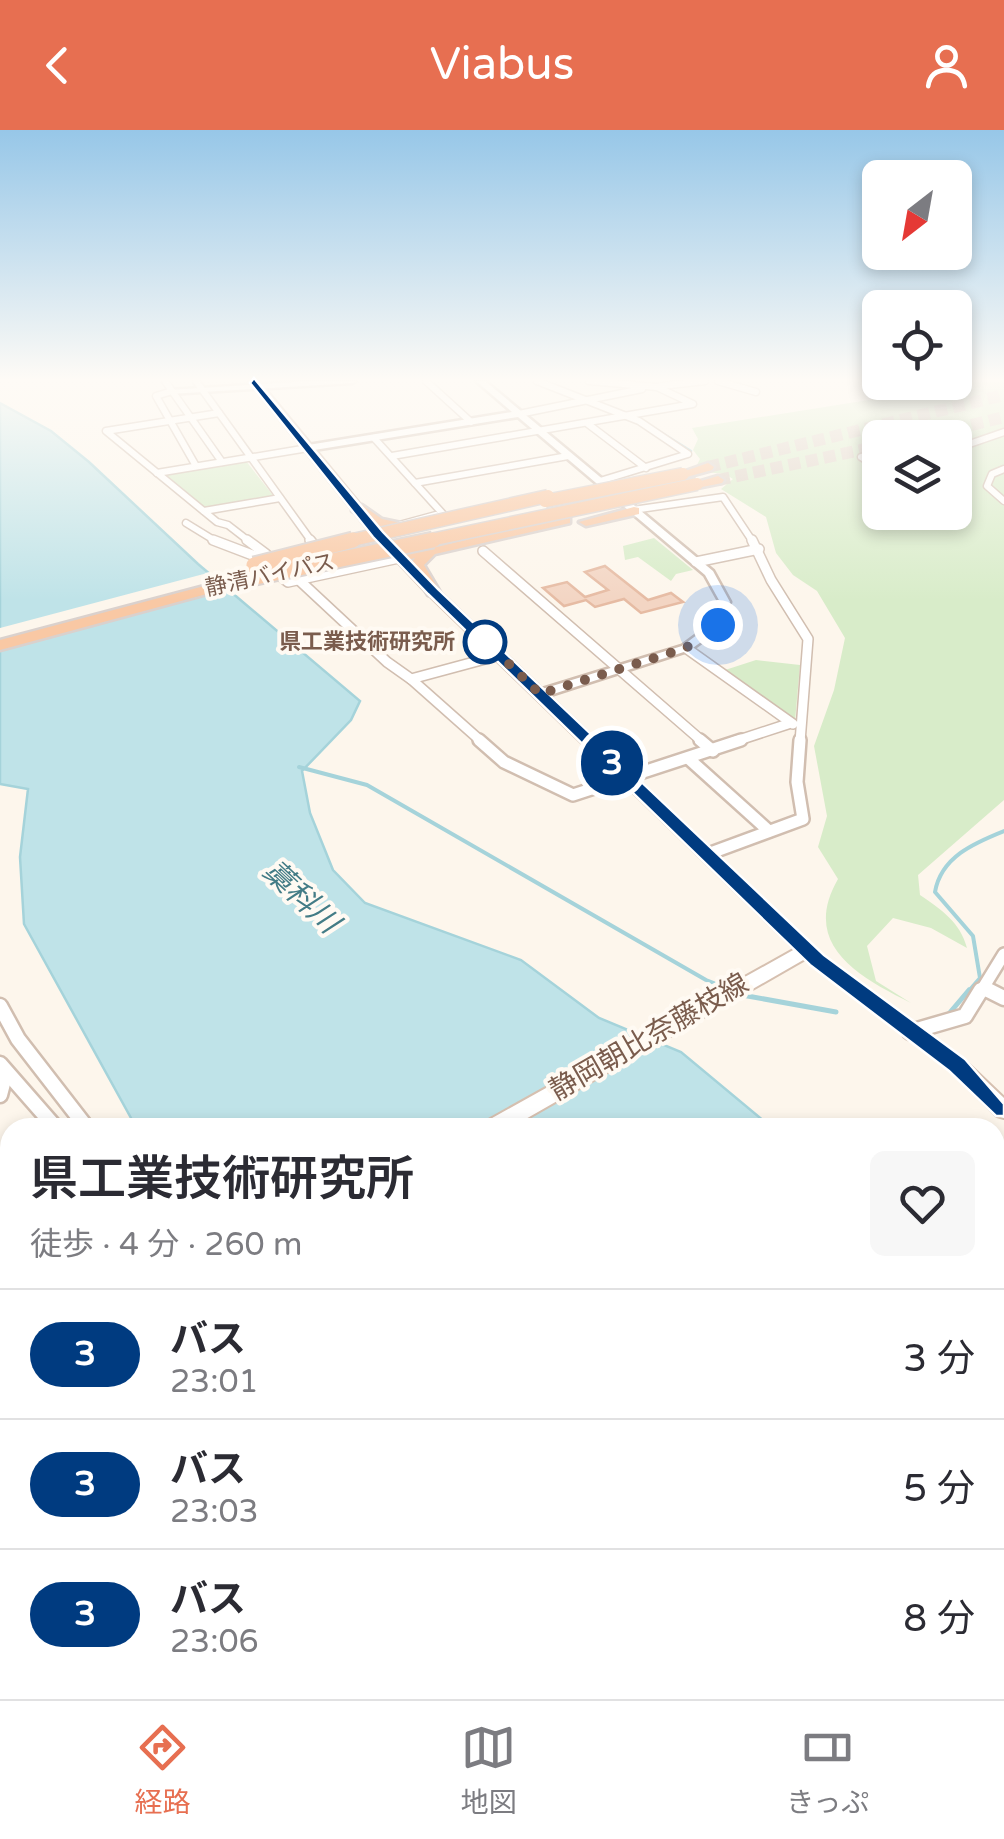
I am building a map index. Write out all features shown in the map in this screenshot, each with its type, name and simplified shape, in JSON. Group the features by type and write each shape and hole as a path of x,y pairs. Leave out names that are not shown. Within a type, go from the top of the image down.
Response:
{"highway":[{"name":"静清バイパス","path":"0,636 708,467"},
{"path":"152,598 388,530 683,474"},
{"name":"静清バイパス","path":"0,645 152,598 718,480"},
{"path":"385,530 413,528 602,483"},
{"path":"398,558 565,520 697,484"},
{"path":"152,598 586,522 634,510"},
{"path":"430,551 421,556 417,565 433,592"}],"main road":[{"path":"313,454 357,508 385,530 398,558 807,950 909,1032 957,1065 1004,1110"},
{"name":"静岡朝比奈藤枝線","path":"509,1118 807,950"}],"street":[{"path":"135,454 204,511 266,554"},
{"path":"189,454 196,466"},
{"path":"217,454 222,462"},
{"path":"247,454 314,545"},
{"path":"157,472 272,454"},
{"path":"392,456 403,454"},
{"path":"628,454 646,468"},
{"path":"602,483 681,454"},
{"path":"392,456 443,514"},
{"path":"415,483 568,456 696,562 718,585 724,610 718,625 686,648 540,694"},
{"path":"1004,469 992,474 987,486 994,497 1004,501"},
{"path":"186,523 234,550 262,559 266,554 443,514 569,492"},
{"path":"634,510 720,496 736,511 759,549 771,580 808,639 797,782 804,819 708,854"},
{"path":"204,511 280,498"},
{"path":"696,562 759,549"},
{"path":"483,551 713,750"},
{"path":"284,578 288,582 398,558"},
{"path":"299,580 492,754 564,793 578,794 788,724 803,725"},
{"path":"686,648 788,724"},
{"path":"411,680 500,655"},
{"path":"689,759 769,831"},
{"path":"909,1032 965,1016 986,989 1004,954"},
{"path":"986,989 1004,998"},
{"path":"0,1006 18,1040 79,1118"},
{"path":"0,1095 3,1068"},
{"path":"3,1068 47,1118"}],"green space":[{"path":"696,454 862,454 862,530 972,530 972,454 1004,454 1004,800 918,875 920,895 955,924 967,948 931,928 893,918 867,946 876,981 911,1003 855,970 831,940 826,923 828,902 838,879 818,847 827,816 814,746 834,690 845,638 817,591 793,575 776,553 766,517 721,489 733,479 725,474 694,471 700,459"},
{"path":"246,461 275,498 206,509 163,475"},
{"path":"654,538 693,570 676,574 671,581 638,557 625,560 623,546"},
{"path":"756,660 800,665 795,721 722,671"}],"water":[{"name":"藁科川","path":"0,454 79,454 198,564 360,701 351,720 302,771 310,813 333,870 365,903 521,960 599,1018 681,1052 760,1118 131,1118 24,924 20,857 28,789 0,784"}],"pier":[{"path":"215,571 234,588 0,650 0,628"}],"building":[{"path":"605,566 648,600 671,593 683,602 641,613 624,599 595,607 586,600 564,606 543,588 567,582 585,597 608,590 585,572"}],"waterway":[{"path":"299,767 367,785 706,980 729,989"},
{"path":"967,993 980,978 973,936 935,892 952,860 1004,831"},
{"path":"947,1016 969,990"},
{"path":"742,995 836,1012"}],"tunnel":[{"path":"708,467 761,454"},
{"path":"718,480 841,454"}],"bus line":[{"name":"3","path":"313,454 398,558 817,960 957,1065 1004,1110"}],"place":[{"name":"県工業技術研究所","path":"485,642"}],"route":[{"path":"485,642 478,634 540,694 686,648 718,625"}]}
